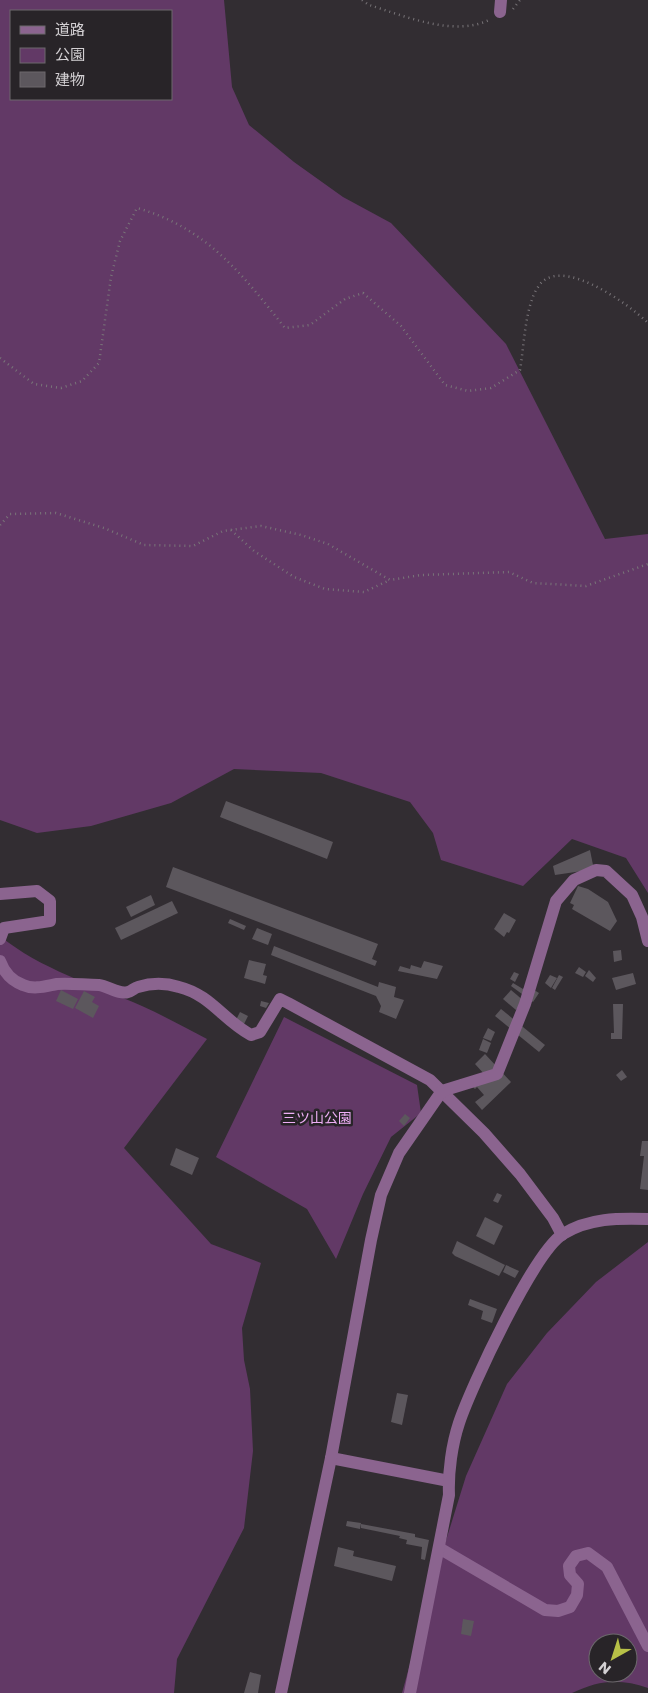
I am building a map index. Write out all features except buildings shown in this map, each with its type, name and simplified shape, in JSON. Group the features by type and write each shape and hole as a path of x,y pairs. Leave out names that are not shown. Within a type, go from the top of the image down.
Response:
{"street":[{"path":"281,1693 331,1458 381,1195 399,1153 442,1091 497,1074 525,1004 556,901 574,880 596,870 606,871 632,895 642,917 648,941"},
{"path":"0,894 21,891 37,892 50,901 52,908 50,921 4,928 0,938"},
{"path":"0,961 4,972 24,986 44,988 63,984 106,986 118,992 128,993 135,987 155,983 178,986 202,995 234,1026 251,1035 260,1032 280,1000 416,1072 442,1091 484,1133 520,1174 554,1218 562,1235"},
{"path":"410,1693 449,1495 448,1481 458,1426 467,1400 491,1350 538,1263 562,1235 597,1219 648,1219"},
{"path":"331,1458 448,1481"},
{"path":"439,1548 545,1610 558,1611 570,1607 576,1595 578,1584 570,1575 569,1566 576,1556 588,1553 607,1567 648,1646"}],"path":[{"path":"362,0 401,15 452,26 473,25 489,21 501,6"},
{"path":"369,4 373,0"},
{"path":"0,358 34,384 61,388 82,381 99,363 111,277 120,241 137,208 156,213 212,244 251,285 285,328 310,325 345,299 363,293 401,326 445,385 468,391 490,388 520,370 532,298 539,285 548,278 566,276 603,289 636,311 648,323"},
{"path":"0,525 10,514 56,513 104,528 144,545 193,546 223,530 260,526 300,535 328,544 390,580"},
{"path":"231,530 254,551 294,577 325,589 364,592 390,580 421,575 509,572 533,583 586,586 648,564"}],"green space":[{"path":"0,0 224,0 232,87 249,125 294,162 343,197 391,223 506,344 605,539 648,534 648,893 626,858 572,839 523,886 441,860 433,833 410,802 321,773 234,769 171,803 91,826 37,833 0,820"},
{"path":"0,936 32,958 50,967 142,1006 207,1039 124,1148 211,1244 261,1263 242,1328 244,1360 250,1389 253,1451 244,1528 177,1659 174,1693 0,1693"},
{"name":"三ツ山公園","path":"284,1017 417,1085 421,1113 391,1137 363,1194 336,1259 307,1209 216,1157"},
{"path":"648,1242 648,1688 628,1683 638,1683 638,1633 588,1633 588,1683 601,1683 572,1693 402,1693 429,1595 466,1476 507,1384 547,1333 596,1282"}]}
